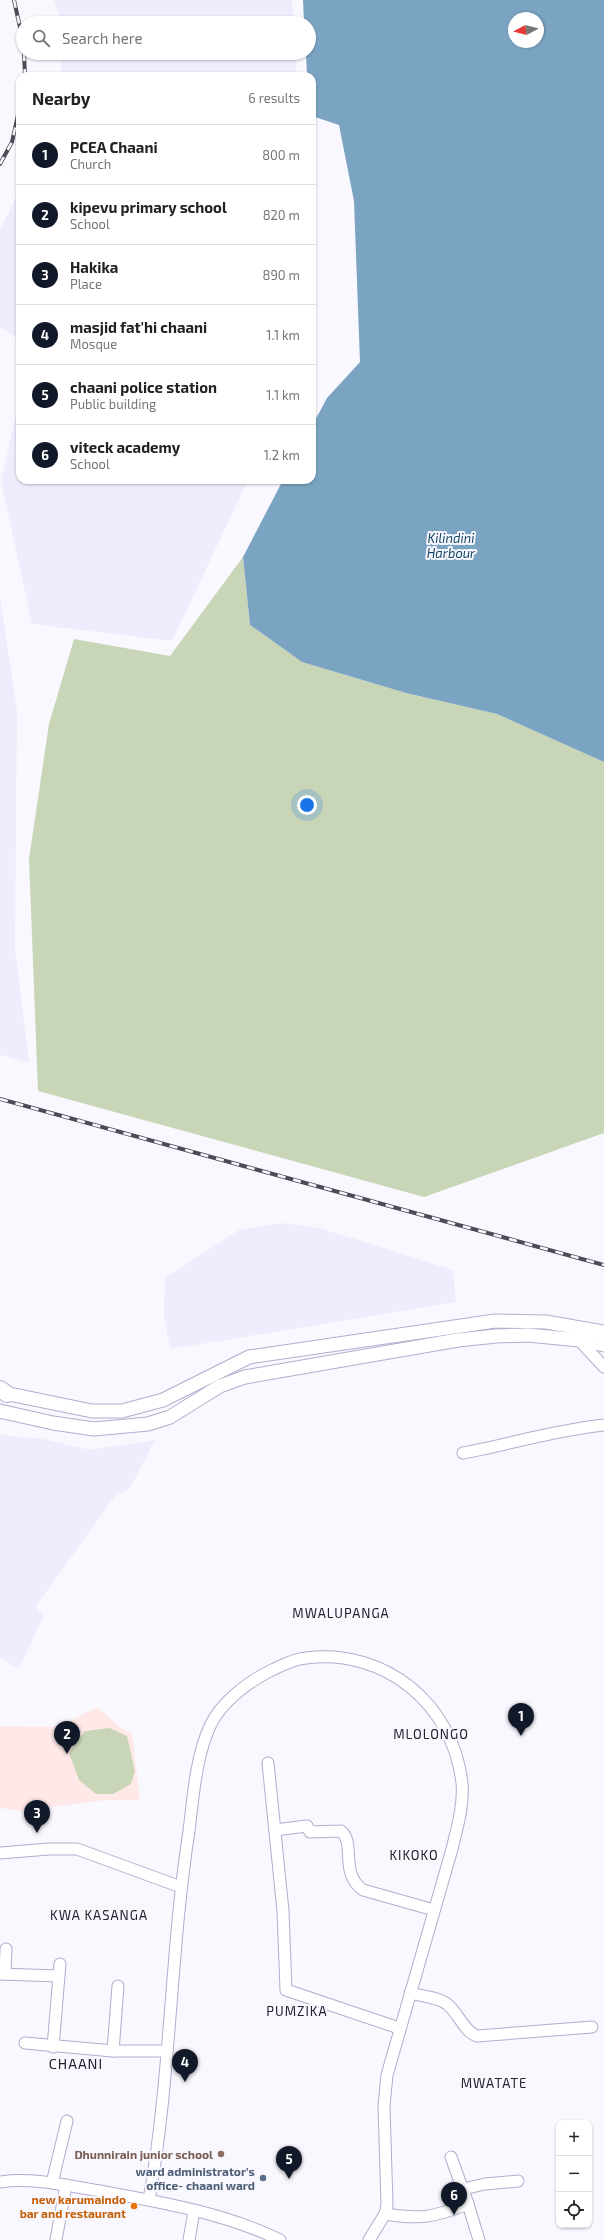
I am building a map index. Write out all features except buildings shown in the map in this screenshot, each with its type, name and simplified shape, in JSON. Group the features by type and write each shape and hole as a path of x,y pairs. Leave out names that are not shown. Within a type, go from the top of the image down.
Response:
{"main road":[{"path":"2,1392 92,1411 122,1412 163,1400 249,1357 495,1321 546,1322 604,1332"},
{"path":"0,1412 53,1423 94,1429 148,1424 170,1417 220,1386 246,1377 458,1340 496,1336 528,1335 579,1340 604,1345"}],"street":[{"path":"579,1340 604,1367"},
{"path":"463,1453 516,1440 577,1428 604,1425"},
{"path":"149,2200 162,2125 181,1887 199,1765 208,1731 216,1716 246,1686 261,1675 293,1660 305,1658 338,1658 379,1667 409,1684 437,1716 456,1752 462,1786 459,1820 399,2028 385,2092 388,2197 385,2214 369,2240"},
{"path":"268,1763 283,1911 286,1990 399,2028"},
{"path":"275,1830 307,1826 310,1832 341,1831 345,1837 350,1877 356,1885 363,1890 434,1910"},
{"path":"0,1853 49,1849 77,1849 181,1887"},
{"path":"6,1949 3,1974 58,1976"},
{"path":"53,2047 60,1964"},
{"path":"113,2051 118,1986"},
{"path":"410,1993 443,2002 452,2008 472,2033 477,2036 592,2027"},
{"path":"25,2043 53,2047 113,2051 167,2051"},
{"path":"52,2183 67,2121"},
{"path":"451,2157 479,2240"},
{"path":"0,2182 52,2183 149,2200 252,2228 280,2240"},
{"path":"463,2189 485,2184 518,2182"},
{"path":"56,2240 66,2185"},
{"path":"385,2214 424,2218 438,2215 468,2204"},
{"path":"189,2240 194,2211"}],"shaded area":[{"path":"54,0 292,0 293,16 60,16"},
{"path":"61,60 296,60 297,72 61,72"},
{"path":"16,197 16,337 0,327 0,230"},
{"path":"16,416 16,484 246,484 172,641 32,624 1,480"},
{"path":"0,596 17,712 15,949 29,1063 0,1055"},
{"path":"280,1223 320,1228 453,1270 456,1302 170,1349 164,1314 165,1278 239,1230"},
{"path":"0,1435 43,1439 90,1450 155,1440 130,1488 115,1496 35,1607 45,1617 42,1619 19,1669 0,1657"},
{"path":"97,1707 121,1728 132,1733 140,1800 105,1800 20,1811 0,1808 0,1726 58,1727"}],"green space":[{"path":"243,557 250,625 302,662 406,693 497,714 604,762 604,1133 424,1197 38,1091 29,859 49,724 74,639 170,656"},
{"path":"110,1728 127,1736 135,1771 131,1784 113,1794 96,1794 79,1780 69,1753 85,1731"}],"water":[{"name":"Kilindini Harbour","path":"303,0 604,0 604,762 497,714 406,693 302,662 250,625 243,557 281,484 316,484 316,419 327,398 360,362 354,201 339,125 316,117 316,72 307,72 306,60 316,60 316,16 304,16"}],"railway":[{"path":"14,0 18,16"},
{"path":"24,60 25,72"},
{"path":"0,164 12,142 16,124"},
{"path":"0,1099 604,1265"}],"place":[{"name":"PCEA Chaani","path":"521,1736"},
{"name":"kipevu primary school","path":"67,1754"},
{"name":"Hakika","path":"37,1833"},
{"name":"masjid fat'hi chaani","path":"185,2082"},
{"name":"Dhunnirain junior school","path":"221,2154"},
{"name":"ward administrator's office- chaani ward","path":"263,2178"},
{"name":"chaani police station","path":"289,2179"},
{"name":"new karumaindo bar and restaurant","path":"134,2206"},
{"name":"viteck academy","path":"454,2215"}],"district":[{"name":"MWALUPANGA","path":"341,1613"},
{"name":"MLOLONGO","path":"431,1734"},
{"name":"KIKOKO","path":"414,1855"},
{"name":"KWA KASANGA","path":"99,1915"},
{"name":"PUMZIKA","path":"297,2011"},
{"name":"CHAANI","path":"76,2063"},
{"name":"MWATATE","path":"494,2083"}]}
